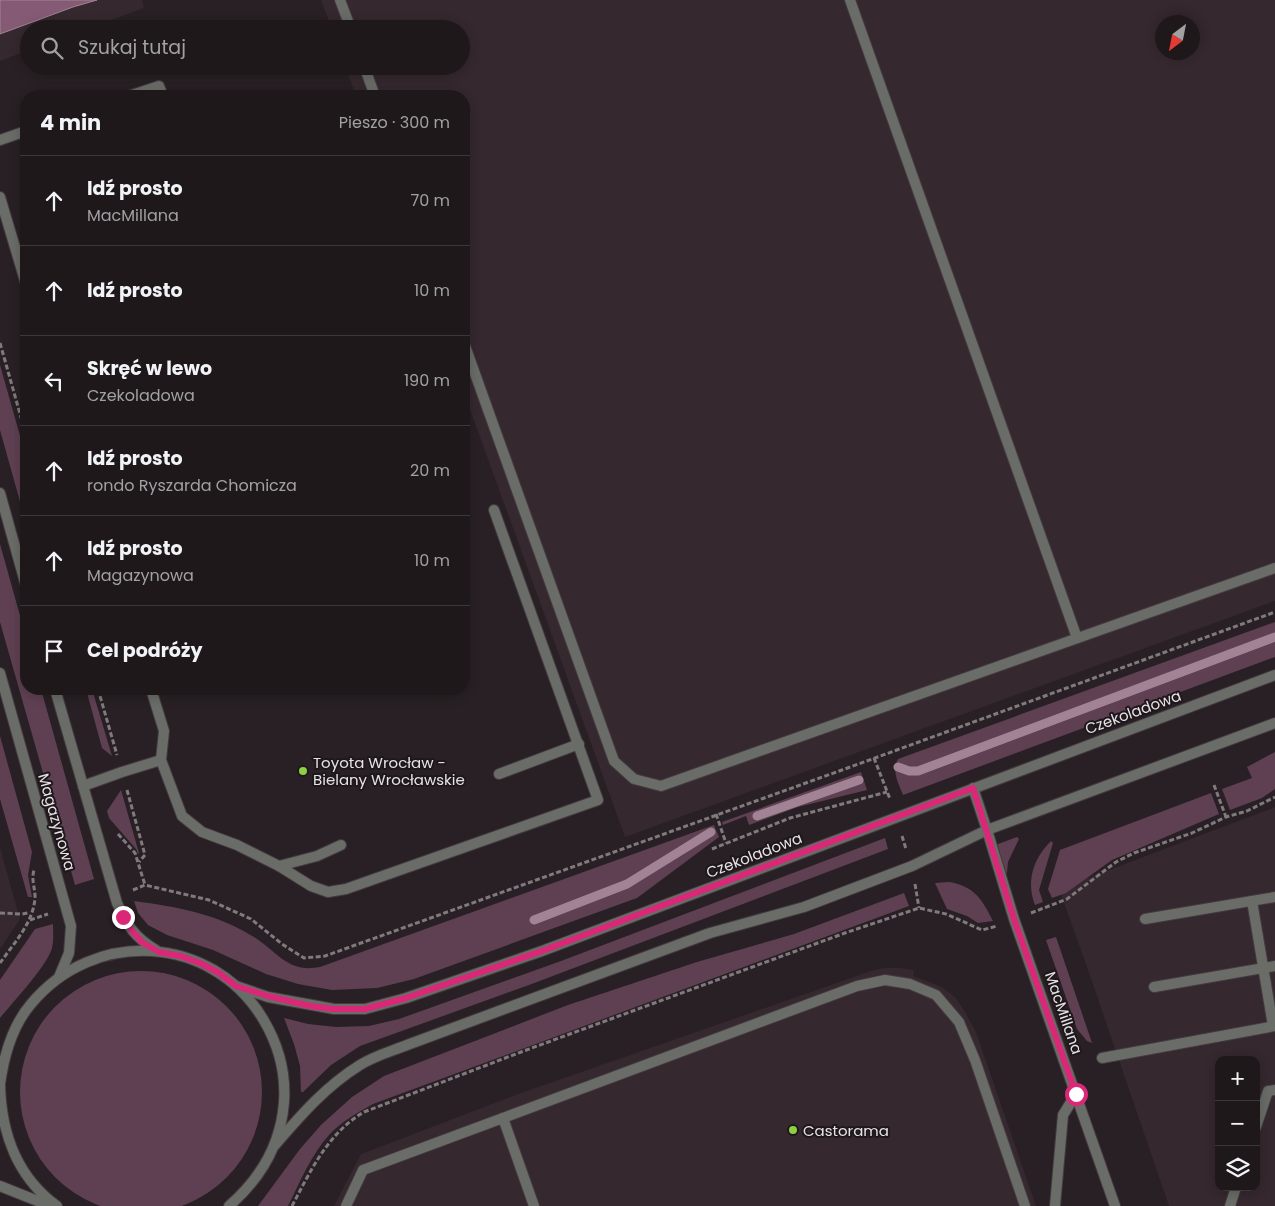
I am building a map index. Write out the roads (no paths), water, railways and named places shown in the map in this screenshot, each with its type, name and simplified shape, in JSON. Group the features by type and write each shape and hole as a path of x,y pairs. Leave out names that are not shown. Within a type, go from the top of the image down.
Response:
{"street":[{"path":"340,0 348,20"},
{"path":"850,0 1077,638"},
{"path":"367,75 373,90"},
{"path":"147,90 159,86 161,90"},
{"path":"0,140 20,133"},
{"path":"0,197 20,264"},
{"path":"470,360 614,761 634,779 661,786 1275,568"},
{"path":"0,494 20,565"},
{"path":"153,695 164,731 161,760 182,816 202,832 237,845 279,866 310,886 328,892 346,889 598,800 494,510"},
{"name":"Magazynowa","path":"0,673 72,926 69,953 58,978"},
{"name":"Czekoladowa","path":"236,986 268,996 334,1009 365,1009 386,1004 542,951 1275,676"},
{"path":"57,695 116,903 132,931 143,943 159,952"},
{"path":"275,1145 305,1110 330,1086 362,1064 407,1044 710,933 821,900 912,866 987,830 1275,723"},
{"path":"499,774 579,744"},
{"path":"83,786 161,760"},
{"name":"MacMillana","path":"973,788 1014,919 1115,1206"},
{"path":"279,866 317,856 341,844"},
{"path":"1145,919 1275,897"},
{"path":"1102,1058 1274,1026 1252,901"},
{"path":"0,1046 43,990 58,978 89,961 106,955 123,951 159,952 180,956 200,963 219,973 236,986 256,1007 271,1032 280,1060 284,1088 283,1117 275,1145 264,1167 248,1188 229,1206"},
{"path":"1154,987 1275,966"},
{"path":"346,1206 363,1170 857,986 885,980 901,982 925,989 936,995 959,1022 975,1060 1024,1206"},
{"path":"19,1021 3,1062 0,1106 4,1127 11,1148 22,1168 35,1186 57,1206"},
{"path":"1260,1115 1268,1091 1275,1090"},
{"path":"1055,1206 1063,1115 1076,1094"},
{"path":"503,1118 534,1206"},
{"path":"0,1186 50,1206"},
{"path":"1230,1206 1235,1191"}],"waterway":[{"path":"898,767 909,771 918,771 1275,637"},
{"path":"757,816 859,780"},
{"path":"534,920 627,884 711,832"}],"place":[{"name":"Toyota Wrocław - Bielany Wrocławskie","path":"303,771"},
{"name":"Castorama","path":"793,1130"}]}
